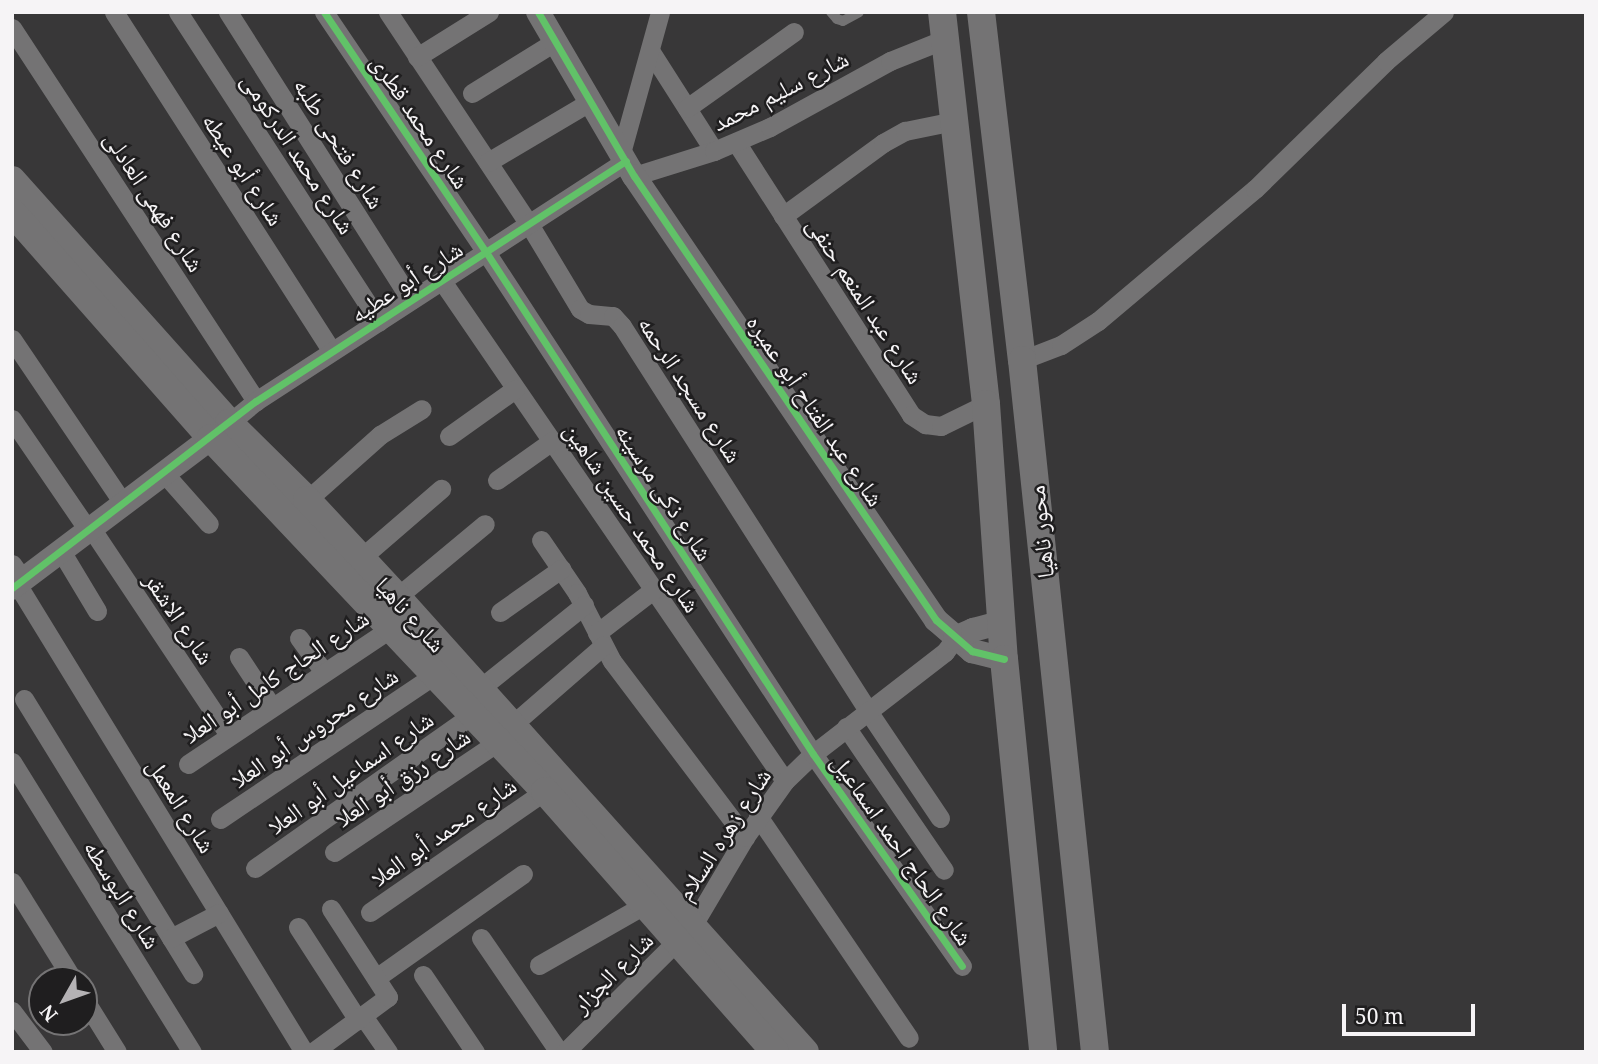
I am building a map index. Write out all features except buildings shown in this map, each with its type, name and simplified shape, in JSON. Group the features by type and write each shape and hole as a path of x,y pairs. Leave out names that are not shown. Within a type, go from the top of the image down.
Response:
{"main road":[{"name":"محور ناهيا","path":"981,12 1022,360 1095,1052"},
{"name":"محور ناهيا","path":"943,26 986,404 1003,659 1043,1052"},
{"name":"شارع ناهيا","path":"12,180 390,629 435,675 475,702"},
{"name":"شارع ناهيا","path":"16,222 220,430 307,500 397,597 475,702 685,934 805,1052"},
{"name":"شارع ناهيا","path":"505,733 545,791 644,905 685,934 775,1052"}],"street":[{"name":"شارع أبو عيطه","path":"114,12 332,351"},
{"name":"شارع محمد الدركومى","path":"178,12 379,321"},
{"name":"شارع فتحى طلبه","path":"228,12 411,300"},
{"name":"شارع محمد قطرى","path":"324,12 486,252"},
{"name":"شارع مسجد الرحمه","path":"388,12 529,224 580,309 589,314 613,316 622,326 868,711 940,818"},
{"path":"417,57 489,12"},
{"name":"شارع عبد الفتاح أبو عميره","path":"538,12 627,163 936,620 972,651 1003,659"},
{"path":"627,163 660,12"},
{"path":"1022,360 1061,345 1098,321 1255,189 1386,61 1444,12"},
{"name":"شارع سليم محمد","path":"627,163 714,151 736,142 770,127 890,61 943,26"},
{"name":"شارع فهمى العادلى","path":"12,28 256,401"},
{"path":"687,108 794,32"},
{"path":"472,93 556,41"},
{"path":"651,52 714,151"},
{"path":"488,162 591,102"},
{"path":"783,216 883,143 905,131 954,121"},
{"name":"شارع عبد المنعم حنفى","path":"736,142 911,415 925,424 940,426 986,404"},
{"name":"شارع أبو عطيه","path":"220,430 256,401 332,351 627,163"},
{"name":"شارع ذكى مرسينه","path":"486,252 813,754"},
{"name":"شارع محمد حسين شاهين","path":"442,281 785,781"},
{"path":"12,340 123,503"},
{"path":"449,436 515,388"},
{"path":"307,500 380,435 422,409"},
{"name":"شارع الاشقر","path":"12,419 229,735"},
{"path":"16,579 61,551 220,430"},
{"path":"498,480 552,441"},
{"path":"163,472 209,524"},
{"path":"361,558 441,489"},
{"path":"397,597 485,524"},
{"path":"541,540 584,605 600,640 745,837"},
{"path":"61,551 97,611"},
{"path":"499,612 561,569"},
{"name":"شارع المعمل","path":"16,579 304,1052"},
{"name":"شارع رزق أبو العلا","path":"334,852 505,733 653,590"},
{"name":"شارع اسماعيل أبو العلا","path":"255,868 475,702 584,605"},
{"path":"955,638 973,629 1000,623"},
{"name":"شارع الحاج كامل أبو العلا","path":"188,764 390,629"},
{"path":"299,638 324,672"},
{"name":"شارع زهره السلام","path":"685,934 758,817 785,781 846,727 945,652 955,638"},
{"path":"239,657 272,707"},
{"name":"شارع محروس أبو العلا","path":"220,819 435,675"},
{"path":"24,699 193,974"},
{"path":"846,727 944,870"},
{"name":"شارع الحاج احمد اسماعيل","path":"813,754 962,966"},
{"name":"شارع البوسطه","path":"12,762 192,1052"},
{"name":"شارع محمد أبو العلا","path":"370,912 545,791"},
{"path":"758,817 909,1038"},
{"path":"376,978 523,874"},
{"path":"12,882 63,966"},
{"path":"539,965 644,905"},
{"path":"313,1052 388,998 331,909"},
{"path":"171,937 219,913"},
{"path":"298,927 360,1018 388,1052"},
{"name":"شارع الجزار","path":"565,1052 685,934"},
{"path":"481,938 559,1052"},
{"path":"423,975 475,1052"},
{"path":"12,1011 43,1052"},
{"path":"98,1021 117,1052"}],"lane":[{"path":"831,12 837,19 843,20 859,12"}],"cycle path":[{"path":"324,12 486,252 813,754 962,966"},
{"path":"538,12 634,176 936,620 972,651 1004,659"},
{"path":"12,588 256,401 626,161"}]}
